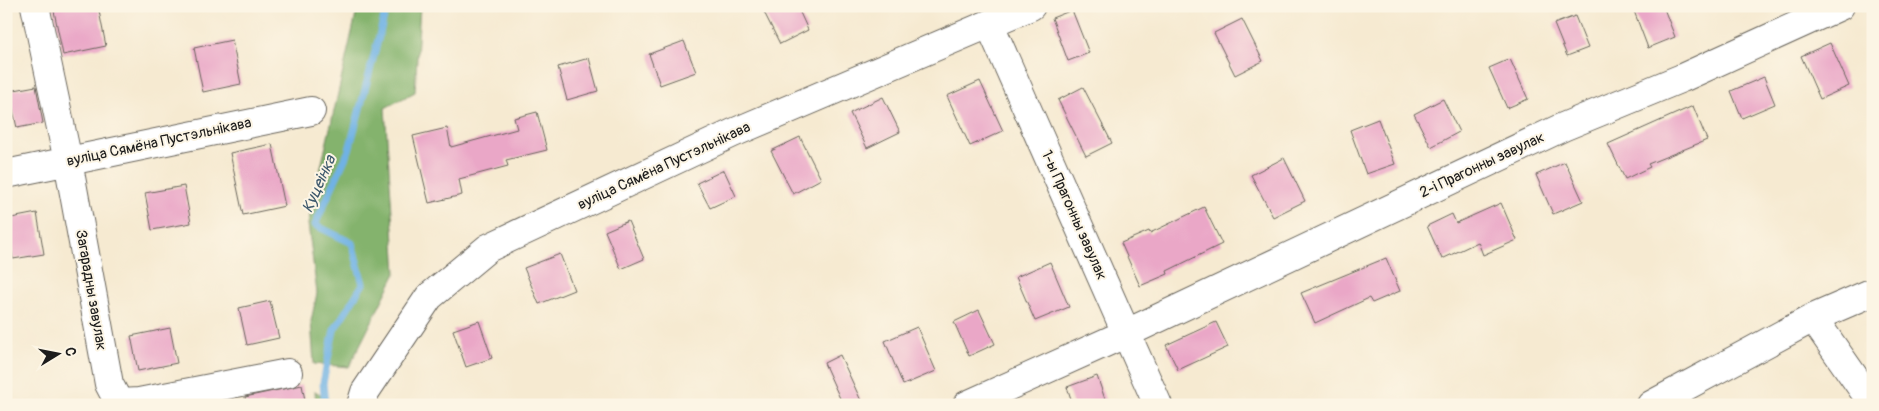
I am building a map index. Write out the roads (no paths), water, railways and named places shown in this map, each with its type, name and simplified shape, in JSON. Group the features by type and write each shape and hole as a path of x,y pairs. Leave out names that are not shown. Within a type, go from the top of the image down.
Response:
{"street":[{"name":"Загарадны завулак","path":"35,6 68,161 109,384 119,403 139,402 288,373"},
{"name":"2-і Прагонны завулак","path":"967,405 1127,333 1563,127 1682,78 1840,6"},
{"name":"вуліца Сямёна Пустэльнікава","path":"361,405 365,392 429,297 488,248 733,132 990,25 1019,9"},
{"name":"1-ы Прагонны завулак","path":"990,25 1158,405"},
{"name":"вуліца Сямёна Пустэльнікава","path":"6,174 311,111"},
{"path":"1651,405 1813,318 1873,292"},
{"path":"1813,318 1873,404"}],"waterway":[{"name":"Куцеінка","path":"325,405 323,383 334,330 363,284 352,243 315,225 349,150 387,6"}]}
